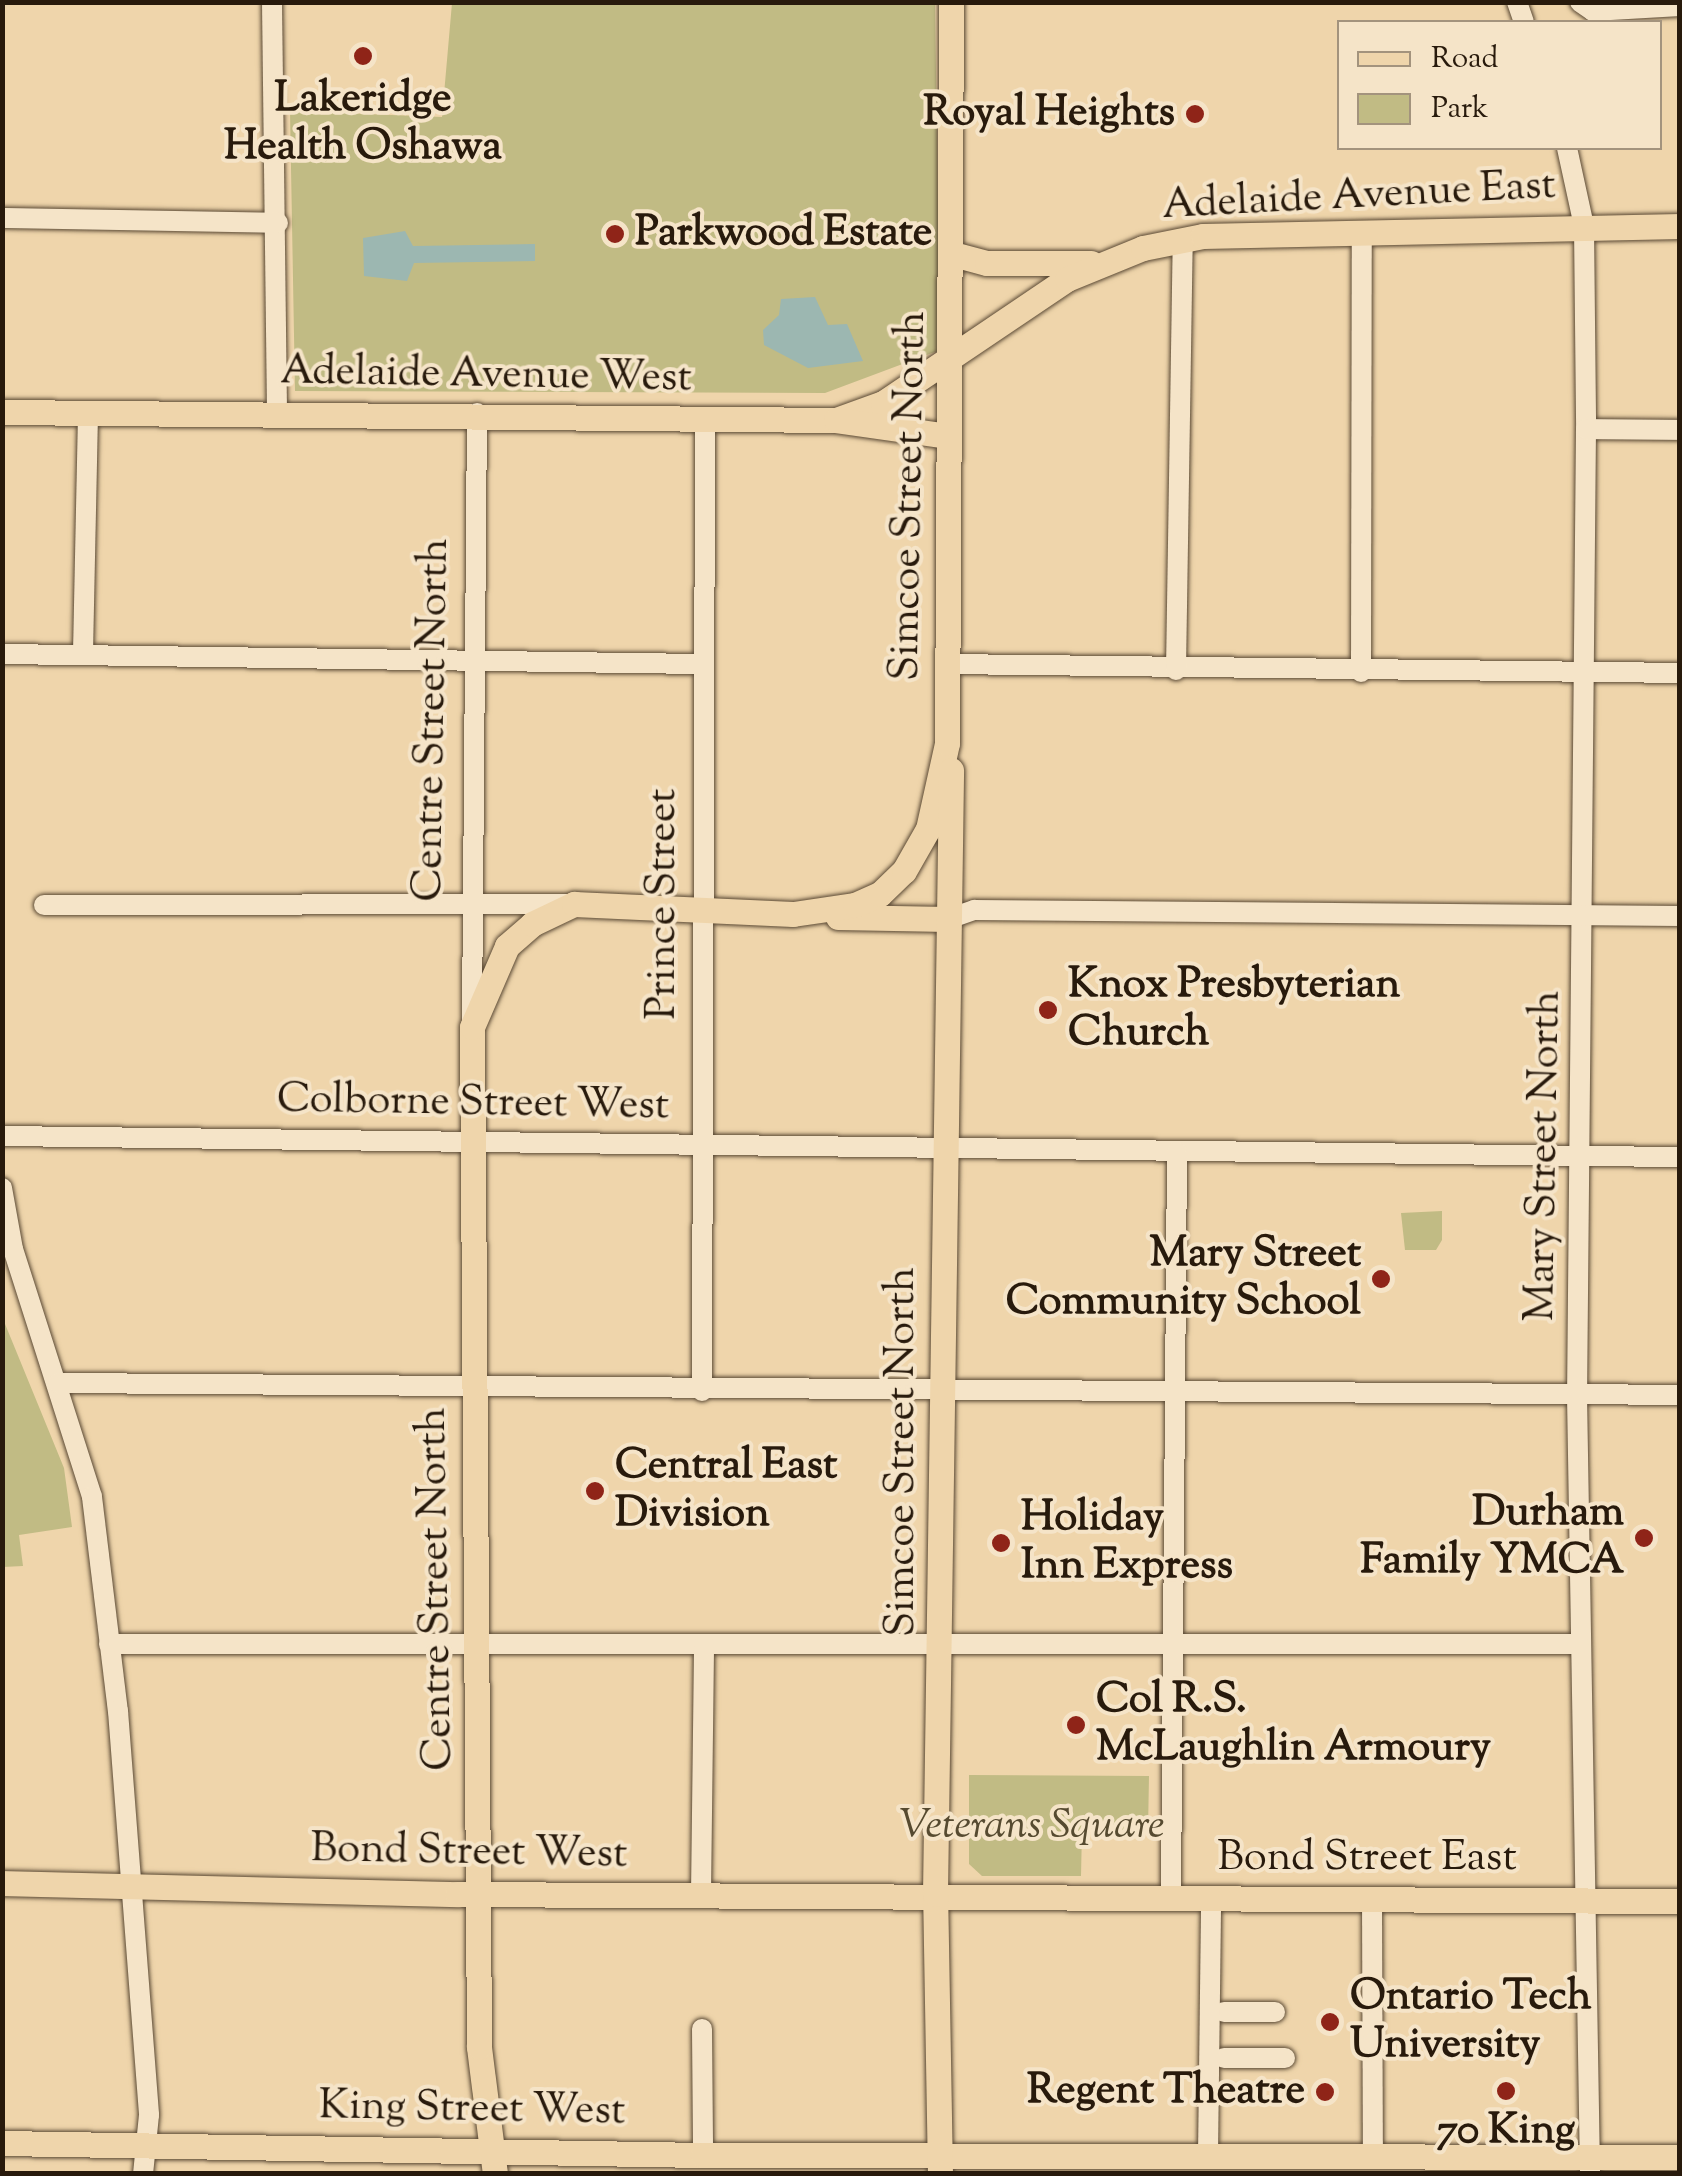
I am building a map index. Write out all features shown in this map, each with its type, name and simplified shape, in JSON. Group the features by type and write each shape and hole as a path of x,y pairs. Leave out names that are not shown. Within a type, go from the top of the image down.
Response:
{"main road":[{"name":"Simcoe Street North","path":"793,914 855,905 880,894 904,871 928,829 947,750 953,254 951,2"},
{"name":"Adelaide Avenue East","path":"952,357 1101,262 1183,239 1362,231 1680,226"},
{"path":"953,254 987,263 1101,262"},
{"name":"Adelaide Avenue West","path":"2,412 477,413 836,420 883,402 952,357"},
{"path":"836,420 949,436"},
{"name":"Simcoe Street North","path":"939,2164 935,1894 943,1643 942,1149 956,786 947,750"},
{"path":"574,904 948,918"},
{"name":"Centre Street North","path":"492,2162 480,2047 472,1027 507,946 532,924 574,904"},
{"name":"Bond Street West","path":"2,1883 480,1894 935,1894"},
{"name":"Bond Street East","path":"935,1894 1680,1901"},
{"name":"King Street West","path":"2,2143 146,2141 492,2162 703,2155 939,2164 1164,2165 1208,2156 1589,2166 1680,2157"}],"street":[{"path":"272,2 278,223 277,413"},
{"path":"1589,12 1680,6"},
{"name":"Mary Street North","path":"1570,150 1584,226 1586,429 1584,1157 1577,1395 1579,1644 1588,1901 1589,2166"},
{"path":"2,218 278,223"},
{"path":"1361,672 1362,231"},
{"path":"1176,670 1183,239"},
{"path":"83,654 88,413"},
{"name":"Centre Street North","path":"472,1027 470,901 477,413"},
{"name":"Prince Street","path":"702,1391 705,418"},
{"path":"1586,429 1680,430"},
{"path":"2,654 702,664"},
{"path":"948,664 1176,670 1680,673"},
{"path":"44,905 470,901 574,904"},
{"path":"948,918 974,910 1680,916"},
{"name":"Colborne Street West","path":"2,1136 1680,1157"},
{"path":"1171,1897 1177,1152"},
{"path":"2,1188 13,1249 92,1496 128,1888 146,2141 143,2174"},
{"path":"58,1383 474,1390 1680,1396"},
{"path":"108,1644 1579,1644"},
{"path":"701,1895 704,1644"},
{"path":"1208,2156 1211,1898"},
{"path":"1361,2162 1372,1898"},
{"path":"1224,2012 1275,2012"},
{"path":"702,2030 703,2155"},
{"path":"1224,2058 1284,2058"}],"green space":[{"name":"Parkwood Estate","path":"452,3 935,3 940,350 825,393 295,391 290,111 442,117"},
{"path":"1442,1211 1442,1240 1436,1250 1405,1250 1401,1213"},
{"path":"3,1319 64,1468 72,1527 19,1535 23,1566 3,1567"},
{"name":"Veterans Square","path":"969,1775 1149,1776 1148,1831 1082,1830 1081,1876 982,1876 969,1864"}],"water":[{"path":"405,231 413,246 535,244 535,261 414,263 407,281 364,276 363,238"},
{"path":"815,297 828,325 847,324 863,361 808,368 764,345 763,330 779,315 781,299"}],"place":[{"name":"Lakeridge Health Oshawa","path":"363,56"},
{"name":"Royal Heights","path":"1195,114"},
{"name":"Parkwood Estate","path":"615,234"},
{"name":"Knox Presbyterian Church","path":"1048,1010"},
{"name":"Mary Street Community School","path":"1381,1279"},
{"name":"Central East Division","path":"595,1491"},
{"name":"Durham Family YMCA","path":"1644,1538"},
{"name":"Holiday Inn Express","path":"1001,1543"},
{"name":"Col R.S. McLaughlin Armoury","path":"1076,1725"},
{"name":"Ontario Tech University","path":"1330,2022"},
{"name":"70 King","path":"1506,2091"},
{"name":"Regent Theatre","path":"1325,2092"}]}
